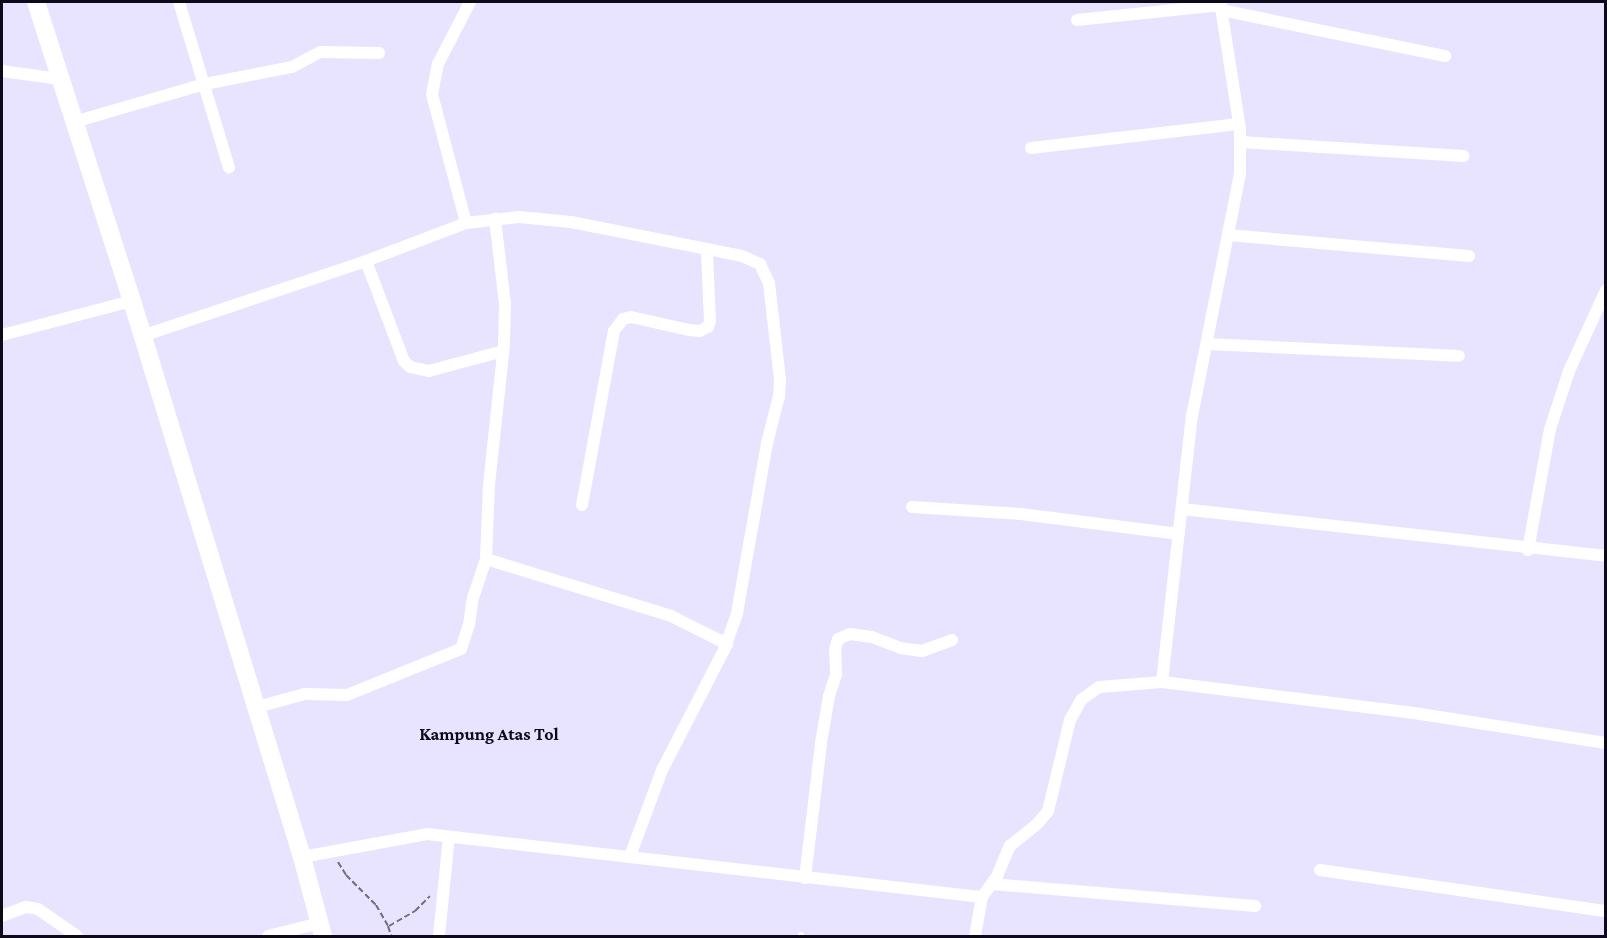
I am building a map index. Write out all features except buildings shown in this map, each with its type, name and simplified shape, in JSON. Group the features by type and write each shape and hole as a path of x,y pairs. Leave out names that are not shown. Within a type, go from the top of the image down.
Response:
{"main road":[{"path":"36,2 132,301 302,857 322,930"}],"street":[{"path":"179,2 228,168"},
{"path":"466,223 432,94 438,64 470,2"},
{"path":"1162,682 1192,416 1240,173 1239,124 1221,6"},
{"path":"1077,20 1221,6 1445,56"},
{"path":"74,122 205,84 292,67 320,52 379,53"},
{"path":"2,71 60,79"},
{"path":"1031,148 1239,124"},
{"path":"1240,142 1464,156"},
{"path":"142,336 366,261 466,223 495,219 519,217 571,222 754,260 765,271 769,283 780,379 737,614 727,644 662,770 630,856"},
{"path":"256,707 305,694 347,695 454,654 461,649 473,598 486,559 489,485 503,351 506,304 495,219"},
{"path":"1228,236 1469,256"},
{"path":"582,505 614,331 623,318 631,317 689,330 700,331 708,327 710,321 707,251"},
{"path":"366,261 404,361 410,367 429,371 503,351"},
{"path":"1528,550 1550,429 1569,371 1605,291"},
{"path":"2,335 132,301"},
{"path":"1207,344 1459,356"},
{"path":"912,507 1021,514 1179,534"},
{"path":"1182,509 1528,550 1605,556"},
{"path":"486,559 671,616 727,644"},
{"path":"805,878 821,743 829,696 837,674 835,650 838,639 850,634 900,648 922,651 952,640"},
{"path":"975,936 982,897 992,884 1010,846 1038,823 1048,811 1070,720 1081,700 1099,687 1162,682 1414,713 1605,743"},
{"path":"302,857 333,853 410,836 449,836 982,897"},
{"path":"439,936 449,836"},
{"path":"1320,870 1605,911"},
{"path":"992,884 1255,906"},
{"path":"2,916 26,907 38,909 77,936"},
{"path":"268,936 322,930"}],"path":[{"path":"333,853 346,875 376,905 388,926 390,936"},
{"path":"388,926 415,911 445,882"}],"district":[{"name":"Kampung Atas Tol","path":"489,734"}]}
